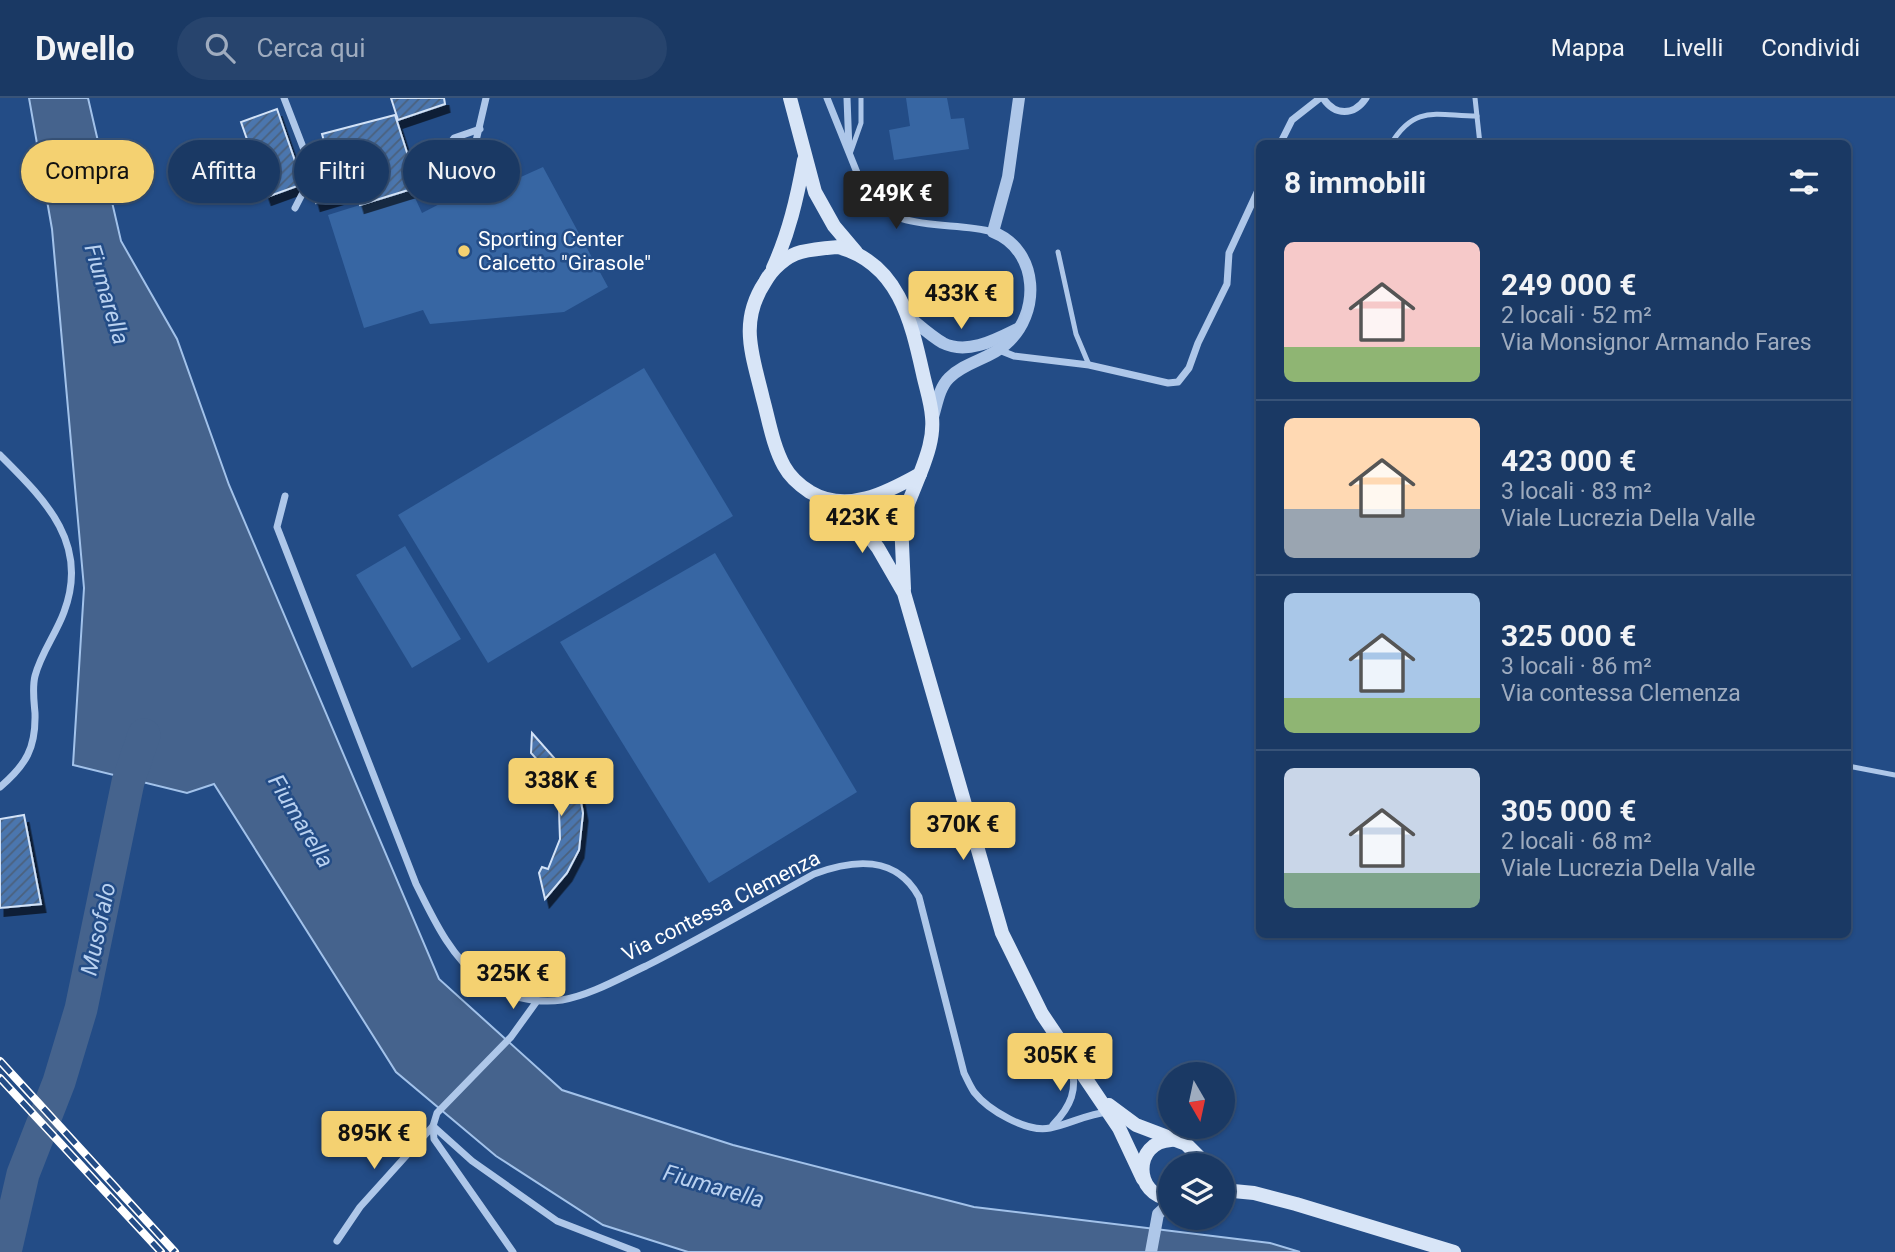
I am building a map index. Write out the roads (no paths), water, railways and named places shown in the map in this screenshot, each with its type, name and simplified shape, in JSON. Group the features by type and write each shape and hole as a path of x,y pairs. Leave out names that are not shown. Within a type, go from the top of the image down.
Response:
{"main road":[{"path":"790,98 815,192 834,226 856,252 882,271 899,295 908,316 933,418 930,448 901,521 904,593 1002,933 1042,1014 1098,1095 1130,1149 1144,1182 1158,1197"},
{"path":"805,159 784,244 752,307 748,323 749,342 783,465 794,480 816,496 843,502 881,494 920,474"},
{"path":"772,270 798,252 838,247 856,252"},
{"path":"843,502 878,548 904,593"},
{"path":"1098,1095 1136,1125 1186,1144 1193,1153"},
{"path":"1144,1182 1142,1163 1150,1148 1164,1140 1173,1140"},
{"path":"1235,1184 1254,1193 1454,1252"},
{"path":"1235,1191 1254,1193"}],"street":[{"path":"284,98 313,173 295,208"},
{"path":"477,140 486,98"},
{"path":"827,98 849,157 870,199 892,215 919,224 981,228 1005,236 1025,260 1031,291 1029,305 1017,329 1009,342 999,350 961,369 948,379 940,392 933,418"},
{"path":"847,98 849,157"},
{"path":"993,232 1008,177 1019,98"},
{"path":"1282,140 1292,120 1321,98 1328,106 1343,112 1355,110 1366,98"},
{"path":"452,140 480,129"},
{"path":"999,350 1024,358 1089,365 1168,383 1178,382 1189,368 1198,343 1227,284 1229,253 1256,195"},
{"path":"908,316 952,347 978,345 1017,329"},
{"path":"0,455 47,505 61,525 71,562 70,587 65,608 35,677 34,727 29,758 0,787"},
{"name":"Via contessa Clemenza","path":"285,496 278,527 416,884 445,938 468,969 500,990 537,1001 563,1000 623,977 685,946 814,874 832,867 885,866 899,872 911,882 919,897 964,1073 973,1090 983,1102 1016,1123 1036,1130 1050,1128"},
{"path":"513,1252 434,1139 433,1126 437,1113 511,1037 537,1001"},
{"path":"1050,1128 1067,1111 1073,1097 1075,1078 1070,1057"},
{"path":"1050,1128 1108,1112"},
{"path":"337,1241 360,1206 433,1126"},
{"path":"433,1126 472,1161 557,1221 636,1252"},
{"path":"1144,1182 1154,1226"},
{"path":"1151,1252 1158,1215"}],"lane":[{"path":"849,157 861,123 861,98"},
{"path":"1475,98 1480,140"},
{"path":"1393,140 1400,129 1414,117 1430,114 1477,116"},
{"path":"1058,252 1076,334 1089,365"},
{"path":"1851,767 1895,775"}],"water":[{"path":"29,98 88,98 98,140 36,140"},
{"name":"Fiumarella","path":"47,203 112,203 121,241 177,339 229,485 439,979 562,1090 733,1145 974,1207 1270,1243 1300,1252 688,1252 603,1225 496,1156 396,1072 214,784 187,793 73,765 84,588"}],"waterway":[{"name":"Musofalo","path":"5,1252 23,1174 59,1082 81,1009 128,782 144,735"}],"railway":[{"path":"0,1061 175,1252"},
{"path":"0,1078 161,1252"}],"place":[{"name":"Sporting Center Calcetto \"Girasole\"","path":"464,251"}]}
